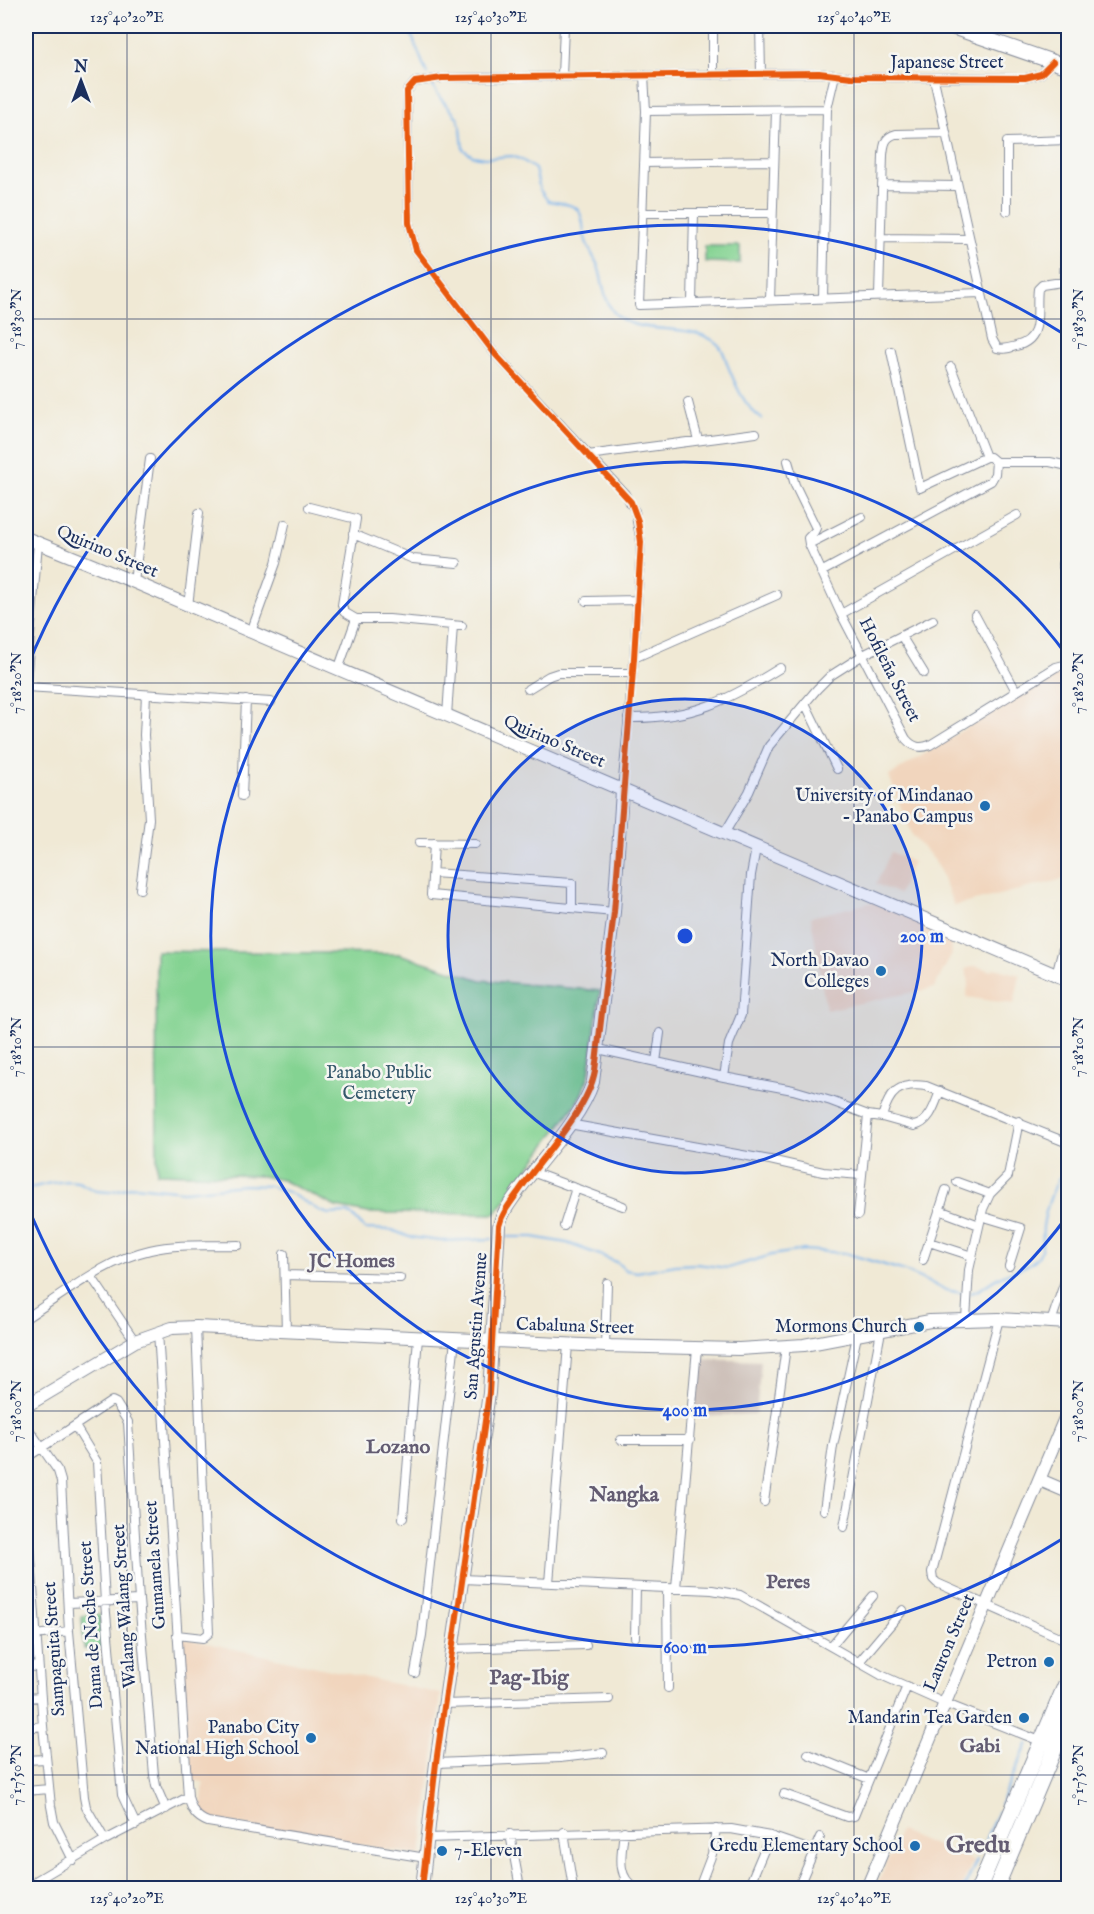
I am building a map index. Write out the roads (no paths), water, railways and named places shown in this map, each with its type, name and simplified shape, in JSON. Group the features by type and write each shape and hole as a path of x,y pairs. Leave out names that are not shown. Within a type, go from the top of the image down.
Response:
{"highway":[{"path":"979,1888 996,1868 1048,1745 1063,1722 1068,1679"},
{"path":"996,1868 996,1888"}],"main road":[{"path":"949,26 1068,67"}],"street":[{"path":"562,76 564,26"},
{"path":"713,26 713,75"},
{"path":"760,26 761,73"},
{"name":"Japanese Street","path":"588,455 495,354 416,250 409,223 406,97 410,86 415,82 431,79 761,73 819,73 934,79 1032,77 1048,68 1053,62"},
{"path":"644,75 646,111 639,305 981,293"},
{"path":"823,298 827,109 835,75"},
{"path":"934,79 981,293 997,348 1006,349 1020,345 1034,336 1037,296 1040,287 1066,281 1068,150"},
{"path":"646,111 827,109"},
{"path":"770,300 776,110"},
{"path":"879,296 884,145 890,135 945,133"},
{"path":"1007,211 1007,142 1068,140"},
{"path":"644,163 774,161"},
{"path":"882,185 957,186"},
{"path":"642,213 772,213"},
{"path":"692,303 694,213"},
{"path":"881,238 969,238"},
{"path":"891,351 920,488 986,457 996,462 1050,462 1068,466"},
{"path":"951,367 986,457"},
{"path":"688,402 698,440"},
{"path":"588,455 756,433"},
{"path":"588,455 625,494 635,511 641,542 633,673 622,791"},
{"path":"134,582 150,459"},
{"path":"788,461 795,485 816,528 808,538 808,544 862,517"},
{"path":"821,572 991,481 996,474 996,462"},
{"path":"309,507 353,518 356,522 342,605 344,612 356,619 389,619 457,625 447,716"},
{"path":"188,606 199,513"},
{"path":"841,614 1017,515"},
{"path":"250,632 276,563 285,524"},
{"path":"353,534 413,559 457,563"},
{"name":"Quirino Street","path":"26,538 1063,978"},
{"path":"26,683 38,543"},
{"name":"Hofileña Street","path":"808,544 841,614 910,744 917,747 930,745 1056,667 1068,664"},
{"path":"1062,564 1068,579"},
{"path":"634,658 777,595"},
{"path":"586,601 637,600"},
{"path":"975,615 1016,691"},
{"path":"338,669 356,619"},
{"path":"724,834 749,792 770,746 830,676 863,656 933,620"},
{"path":"902,637 924,673"},
{"path":"628,718 672,717 690,712 738,694 780,668"},
{"path":"528,689 558,673 633,673"},
{"path":"26,687 272,702"},
{"path":"140,889 149,819 144,735 146,695"},
{"path":"242,796 246,700"},
{"path":"805,703 837,769"},
{"name":"San Agustin Avenue","path":"422,1888 435,1763 483,1440 493,1341 499,1226 503,1214 569,1124 591,1088 598,1049 614,912 622,791"},
{"path":"419,843 475,844"},
{"path":"434,843 431,896 614,912"},
{"path":"724,1077 729,1044 741,1015 751,875 756,848"},
{"path":"432,873 572,883 572,908"},
{"path":"1063,978 1068,937"},
{"path":"656,1062 660,1033"},
{"path":"598,1049 793,1090 868,1115 914,1126 919,1125 928,1116 940,1091"},
{"path":"882,1117 888,1102 900,1087 910,1084 919,1085 1019,1121 1068,1143"},
{"path":"858,1215 868,1115"},
{"path":"966,1319 968,1280 980,1220 990,1194 1008,1176 1019,1121"},
{"path":"569,1124 770,1160 824,1172 861,1175"},
{"path":"532,1172 623,1206"},
{"path":"957,1182 990,1194"},
{"path":"564,1226 576,1188"},
{"path":"923,1260 946,1190"},
{"path":"939,1210 1021,1228 1009,1266"},
{"path":"929,1242 972,1256"},
{"path":"26,1318 91,1276 124,1259 151,1250 177,1246 238,1245"},
{"path":"284,1254 286,1332"},
{"path":"1052,1322 1068,1272"},
{"path":"285,1275 400,1278"},
{"path":"91,1276 135,1341"},
{"path":"605,1346 607,1283"},
{"path":"999,1319 932,1575 937,1583 1068,1641"},
{"name":"Cabaluna Street","path":"26,1406 135,1341 172,1328 196,1327 568,1345 697,1348 786,1347 858,1336 930,1321 999,1319 1068,1323"},
{"path":"177,1635 203,1638 208,1633 196,1327"},
{"path":"844,1527 881,1331"},
{"name":"Gumamela Street","path":"158,1332 188,1797"},
{"path":"824,1510 833,1446 858,1336"},
{"path":"403,1518 418,1338"},
{"path":"416,1673 455,1340"},
{"path":"549,1583 568,1345"},
{"path":"764,1502 786,1347"},
{"path":"676,1588 697,1348"},
{"name":"Walang Walang Street","path":"75,1426 110,1402 116,1403 129,1426 139,1600 154,1775 166,1809"},
{"name":"Lauron Street","path":"867,1888 1068,1412"},
{"name":"Sampaguita Street","path":"26,1425 60,1476 69,1631 84,1797 86,1807 105,1840"},
{"path":"26,1458 75,1426"},
{"name":"Dama de Noche Street","path":"75,1426 97,1462 105,1602 122,1795 136,1825"},
{"path":"621,1440 690,1440"},
{"path":"1040,1480 1068,1492"},
{"path":"26,1490 30,1606 36,1636 49,1789 54,1822 73,1860"},
{"path":"463,1579 712,1590 740,1595 907,1686 1048,1745"},
{"path":"635,1637 636,1587"},
{"path":"667,1588 668,1688"},
{"path":"831,1646 873,1596"},
{"path":"68,1603 139,1600"},
{"path":"860,1662 903,1610"},
{"path":"26,1636 69,1631"},
{"path":"453,1649 586,1645"},
{"path":"26,1667 38,1666"},
{"path":"784,1794 851,1817 854,1816 907,1686"},
{"path":"26,1698 40,1697"},
{"path":"444,1704 609,1700"},
{"path":"26,1728 43,1726"},
{"path":"435,1763 560,1758 603,1753"},
{"path":"808,1754 869,1779"},
{"path":"26,1760 46,1759"},
{"path":"26,1791 49,1789"},
{"path":"38,1880 105,1840 188,1797 195,1815 208,1822 426,1858"},
{"path":"428,1838 716,1829 751,1831 814,1851"},
{"path":"699,1888 712,1854 716,1829"},
{"path":"624,1831 621,1869 625,1880 636,1888"},
{"path":"564,1832 573,1888"},
{"path":"510,1834 520,1888"},
{"path":"748,1888 770,1836"},
{"path":"798,1888 820,1837"},
{"path":"619,1888 625,1880"}],"waterway":[{"path":"408,26 427,74"},
{"path":"431,83 457,117 461,128 463,149 473,156 486,158 512,156 522,160 535,169 540,190 548,201 568,205 578,210 582,217 586,241 598,266 605,294 612,310 621,319 633,324 703,335 718,344 741,395 762,419"},
{"path":"971,1293 995,1279 1029,1265 1037,1258 1042,1247 1044,1220 1051,1195 1063,1172 1068,1168"},
{"path":"26,1189 68,1181 78,1182 96,1191 109,1192 135,1186 184,1191 244,1185 269,1186 288,1192 320,1211 329,1214 347,1213 365,1229 392,1230 409,1237 441,1241 492,1239"},
{"path":"505,1237 533,1237 567,1243 618,1263 625,1270 637,1272 696,1264 728,1268 772,1255 804,1250 845,1253 905,1271 946,1290 962,1293"},
{"path":"1000,1804 1028,1743"},
{"path":"980,1852 998,1811"},
{"path":"964,1888 977,1860"}],"place":[{"name":"University of Mindanao - Panabo Campus","path":"985,806"},
{"name":"North Davao Colleges","path":"881,971"},
{"name":"Mormons Church","path":"919,1327"},
{"name":"Petron","path":"1049,1662"},
{"name":"Mandarin Tea Garden","path":"1024,1718"},
{"name":"Panabo City National High School","path":"311,1738"},
{"name":"Gredu Elementary School","path":"915,1846"},
{"name":"7-Eleven","path":"442,1851"}],"district":[{"name":"JC Homes","path":"352,1261"},
{"name":"Lozano","path":"398,1447"},
{"name":"Nangka","path":"624,1495"},
{"name":"Peres","path":"788,1582"},
{"name":"Pag-Ibig","path":"529,1678"},
{"name":"Gabi","path":"980,1746"},
{"name":"Gredu","path":"978,1845"}],"park label":[{"name":"Panabo Public Cemetery","path":"379,1083"}]}
